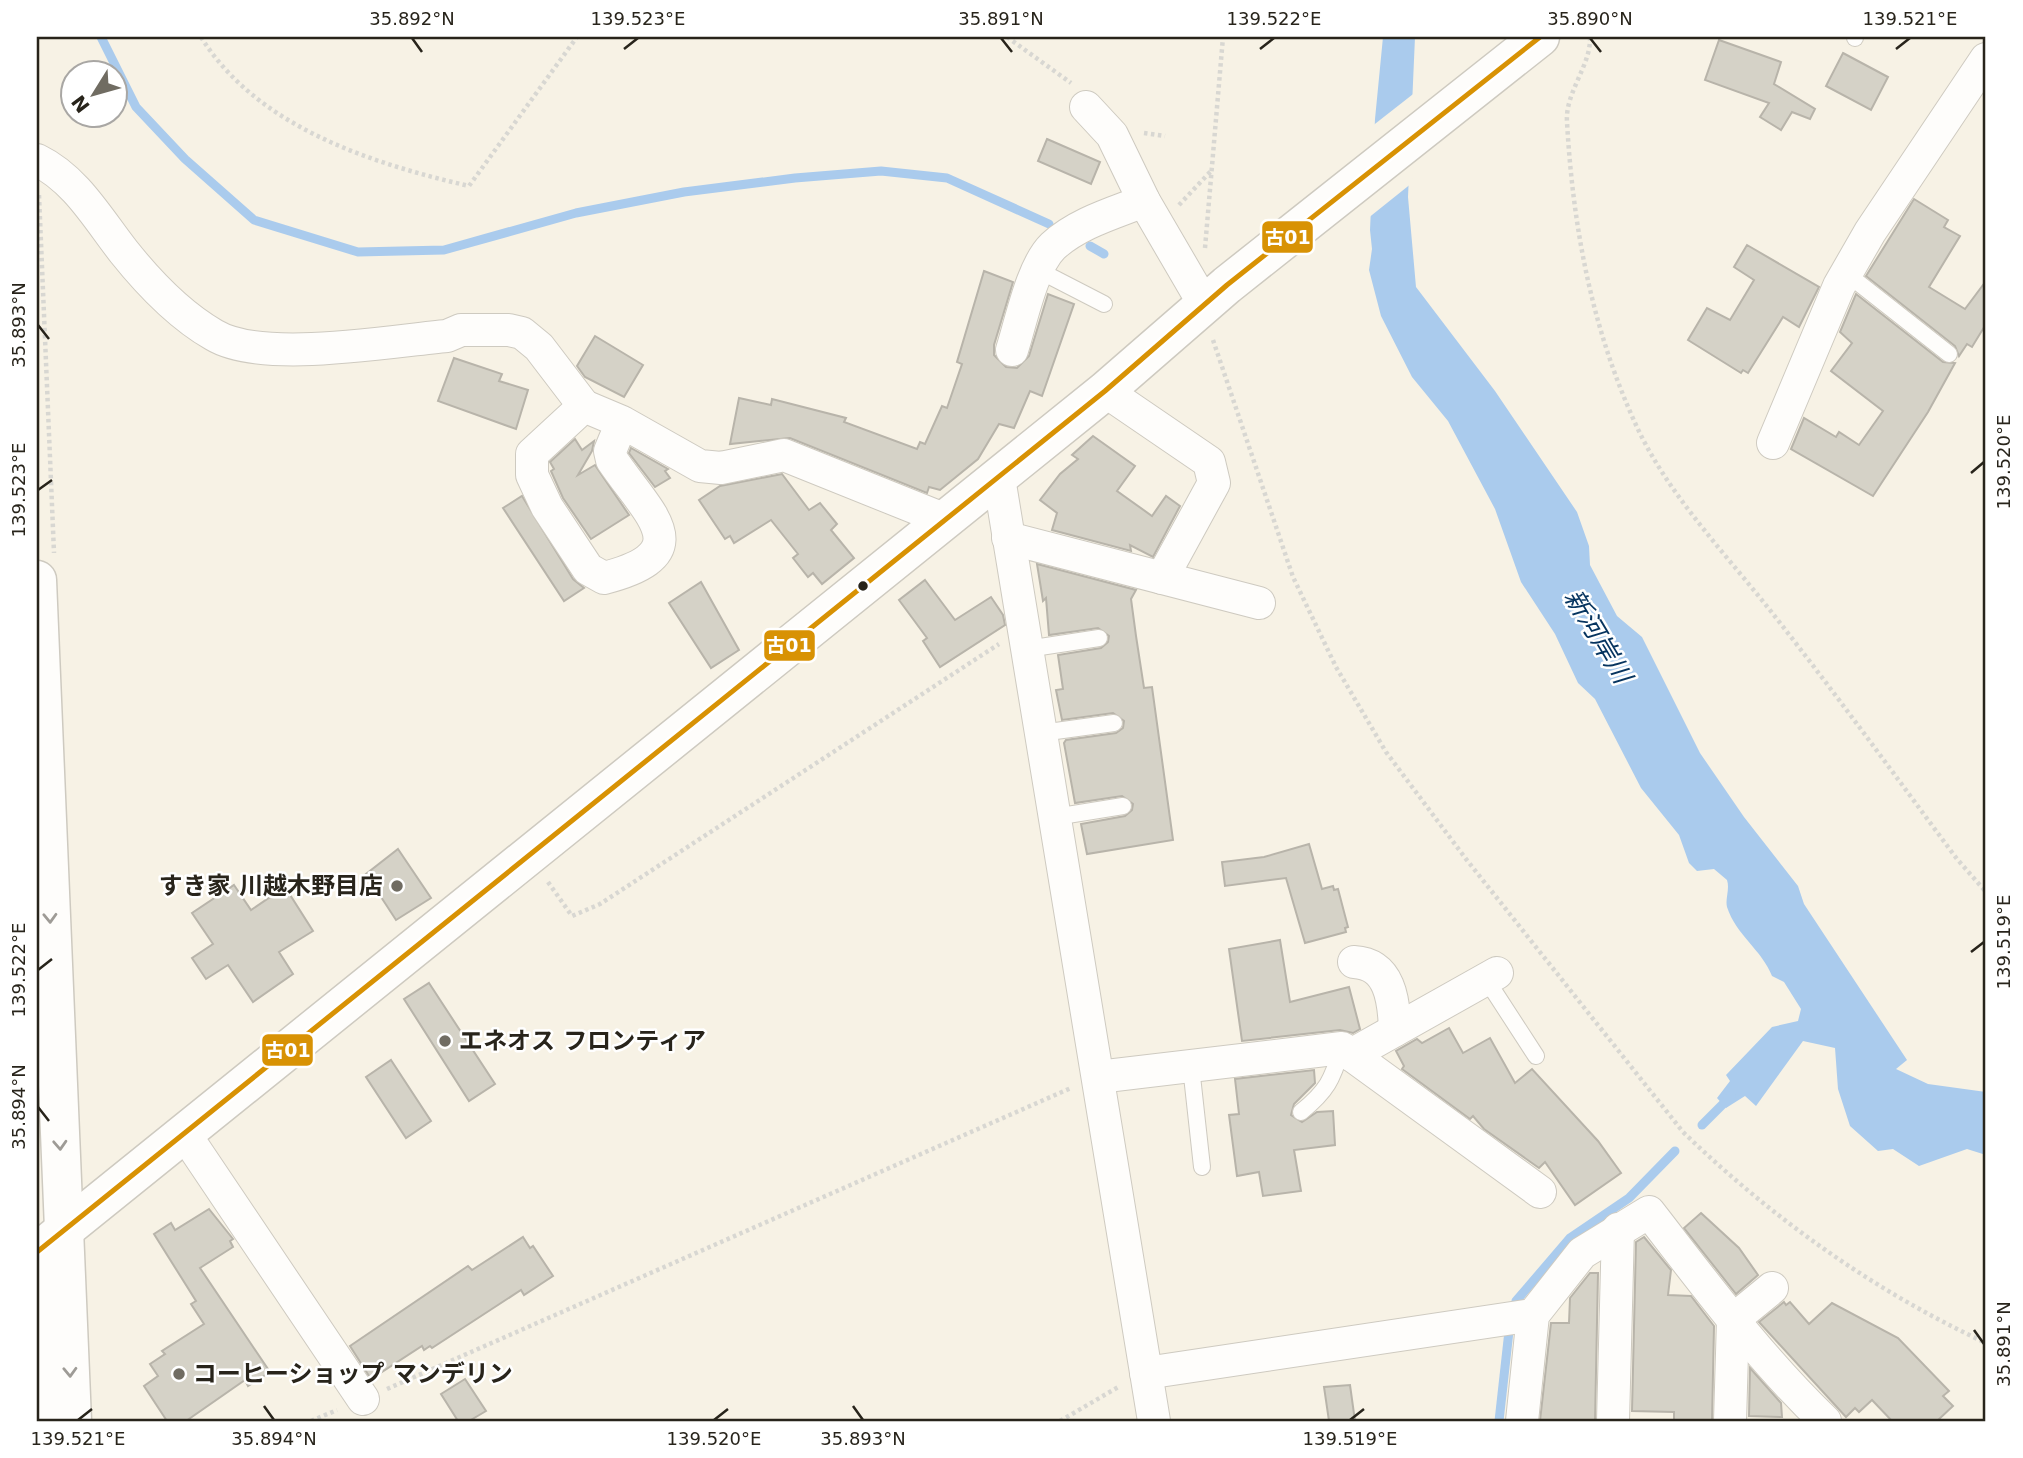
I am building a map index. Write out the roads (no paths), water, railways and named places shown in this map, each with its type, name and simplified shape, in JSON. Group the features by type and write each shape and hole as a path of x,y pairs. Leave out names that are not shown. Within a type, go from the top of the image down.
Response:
{"main road":[{"path":"51,1239 1213,307 1539,37"},
{"path":"37,580 51,1239 72,1421"},
{"path":"37,1270 43,1421"}],"street":[{"path":"1773,443 1846,273 1977,92 1986,59"},
{"path":"1086,107 1112,135 1158,206 1213,307"},
{"path":"37,160 81,193 125,253 168,299 215,336 255,348 309,348 447,336 461,330 509,330 522,333 539,347 584,406 622,422 700,466 721,468 783,455 946,520"},
{"path":"1012,350 1038,270 1052,247 1081,226 1158,206"},
{"path":"1105,391 1209,461 1214,482 1162,578"},
{"path":"584,406 531,454 532,475 547,507 588,569 604,578 630,571 649,560 658,552 661,542 652,517 612,460 610,450 622,422"},
{"path":"999,478 1154,1421"},
{"path":"1008,538 1259,603"},
{"path":"1354,961 1367,962 1381,972 1395,1009 1395,1030"},
{"path":"1098,1077 1346,1052 1395,1030 1492,976"},
{"path":"1346,1052 1540,1192"},
{"path":"184,1133 363,1399"},
{"path":"1522,1421 1533,1315 1582,1253 1649,1212 1733,1320 1795,1392 1825,1421"},
{"path":"1613,1421 1619,1229"},
{"path":"1730,1421 1733,1320 1772,1288"},
{"path":"1146,1373 1533,1315"}],"lane":[{"path":"1038,270 1104,304"},
{"path":"1846,273 1949,354"},
{"path":"1025,639 1099,638"},
{"path":"1041,733 1114,723"},
{"path":"1055,817 1123,806"},
{"path":"1492,976 1536,1056"},
{"path":"1301,1112 1322,1094 1332,1081 1346,1052"},
{"path":"1191,1067 1202,1167"}],"water":[{"name":"新河岸川","path":"1383,37 1415,37 1408,197 1416,287 1495,391 1577,512 1589,546 1590,565 1617,616 1642,637 1700,753 1744,817 1798,886 1804,904 1907,1060 1896,1069 1928,1084 1986,1092 1986,1155 1967,1149 1919,1166 1893,1149 1878,1151 1850,1126 1838,1089 1835,1048 1803,1041 1756,1106 1745,1096 1726,1108 1717,1098 1730,1081 1726,1075 1772,1027 1798,1021 1801,1009 1784,982 1772,976 1731,917 1727,907 1727,880 1714,869 1697,871 1689,863 1679,835 1641,788 1595,699 1578,683 1555,634 1521,582 1495,509 1448,421 1412,377 1381,316 1369,270 1372,249 1370,230 1375,119"}],"waterway":[{"path":"101,37 136,107 185,159 254,220 358,252 444,250 576,213 684,192 795,178 881,171 947,178 1049,224"},
{"path":"1090,246 1104,254"},
{"path":"1702,1125 1731,1096"},
{"path":"1516,1301 1570,1238 1629,1198 1675,1151"},
{"path":"1499,1421 1509,1331"}],"place":[{"name":"すき家 川越木野目店","path":"397,886"},
{"name":"エネオス フロンティア","path":"445,1041"},
{"name":"コーヒーショップ マンデリン","path":"179,1374"}]}
